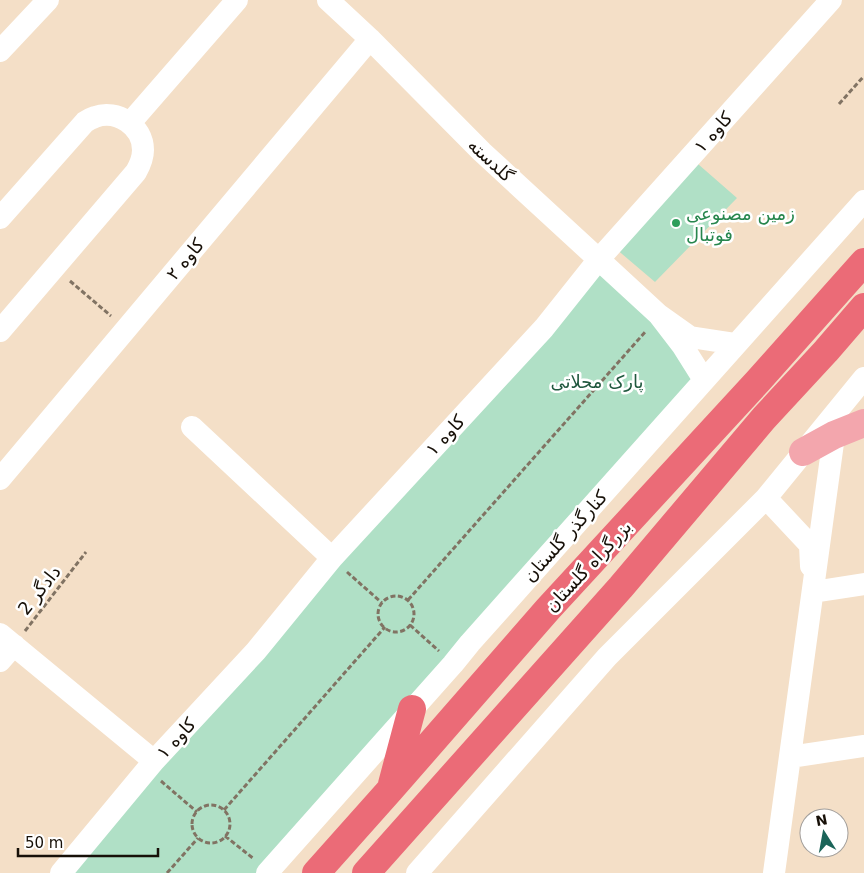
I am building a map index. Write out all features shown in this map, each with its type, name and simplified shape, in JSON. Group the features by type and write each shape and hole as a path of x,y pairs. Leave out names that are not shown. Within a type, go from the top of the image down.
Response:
{"highway":[{"name":"بزرگراه گلستان","path":"316,873 548,609 758,381 864,262"},
{"name":"بزرگراه گلستان","path":"366,873 615,594 764,418 864,308"},
{"path":"390,790 412,709"}],"main road":[{"path":"803,452 836,422 864,423"}],"street":[{"path":"0,51 48,0"},
{"path":"130,123 237,0"},
{"name":"گلدسته","path":"328,0 370,39 482,152 660,315"},
{"name":"کاوه ۱","path":"61,873 151,765 256,651 332,558 544,328 599,259 831,0"},
{"name":"کاوه ۲","path":"0,480 370,39"},
{"path":"0,218 85,122 96,116 110,115 130,123 140,136 143,148 141,162 136,172 0,331"},
{"name":"کنارگذر گلستان","path":"268,872 864,200"},
{"path":"660,315 690,337 736,344"},
{"path":"660,315 704,380"},
{"path":"774,873 836,422 864,378"},
{"path":"192,427 332,558"},
{"path":"417,873 607,657 766,498 803,452"},
{"path":"766,498 810,545 813,592"},
{"path":"813,592 864,584"},
{"path":"5,646 151,765"},
{"path":"790,757 864,746"}],"path":[{"path":"839,104 864,76"},
{"path":"54,267 127,329"},
{"path":"408,600 660,315"},
{"name":"دادگر 2","path":"5,646 86,552"},
{"path":"332,558 382,603"},
{"path":"394,596 408,600 414,612 410,625 398,631 385,628 379,616 379,609 382,603 394,596"},
{"path":"410,625 453,664"},
{"path":"224,810 385,628"},
{"path":"151,765 197,812"},
{"path":"210,805 224,810 230,823 229,830 225,836 219,841 212,843 198,838 192,825 193,818 197,812 203,807 210,805"},
{"path":"225,836 268,872"},
{"path":"167,873 198,838"}],"green space":[{"name":"زمین مصنوعی فوتبال","path":"698,164 737,198 655,282 615,248"},
{"name":"پارک محلاتی","path":"599,259 704,380 267,873 67,873"}],"place":[{"name":"زمین مصنوعی فوتبال","path":"676,223"}]}
